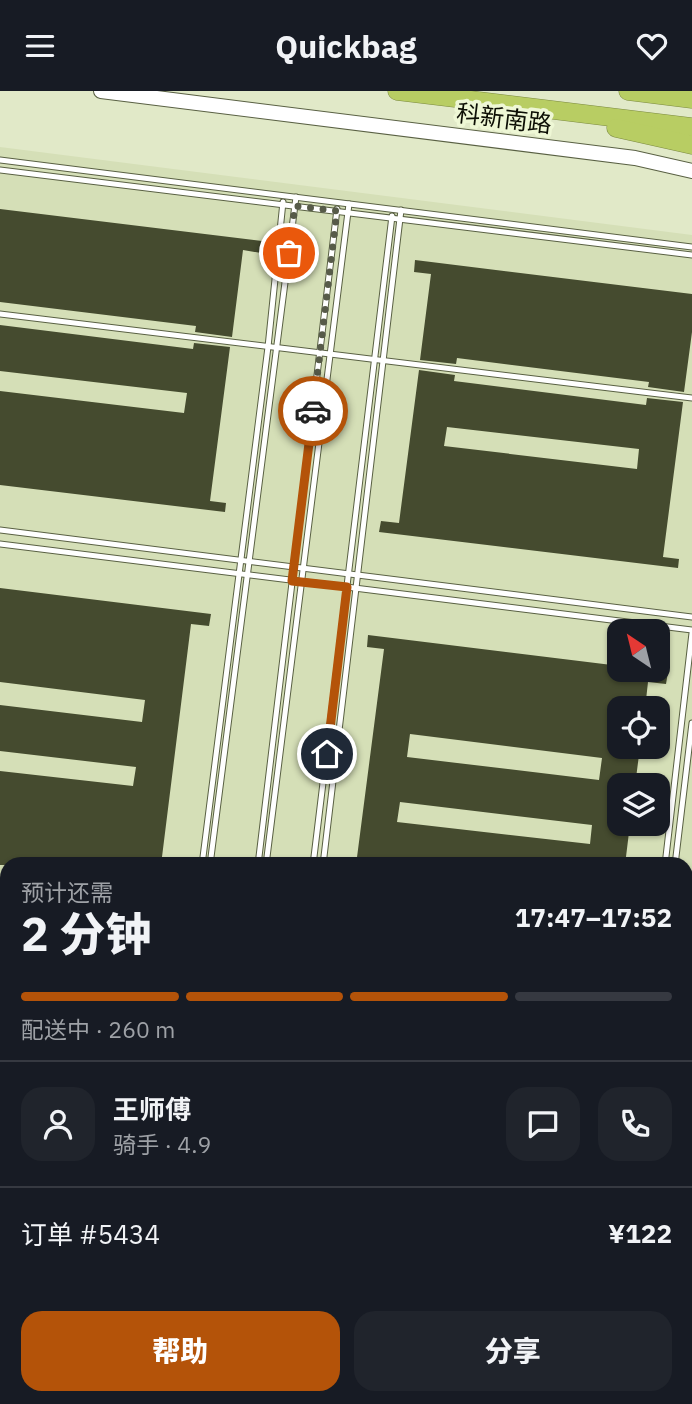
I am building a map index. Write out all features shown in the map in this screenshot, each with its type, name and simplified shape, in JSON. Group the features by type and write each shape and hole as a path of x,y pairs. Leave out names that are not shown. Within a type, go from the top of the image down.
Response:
{"highway":[{"path":"397,91 692,127"},
{"path":"628,91 690,99"},
{"path":"516,107 692,145"}],"main road":[{"name":"科新南路","path":"101,91 635,158 692,171"}],"lane":[{"path":"0,160 692,247"},
{"path":"0,170 692,255"},
{"path":"211,857 247,575 245,561 285,196"},
{"path":"203,857 240,574 245,561 296,197"},
{"path":"259,857 338,202"},
{"path":"267,857 349,204"},
{"path":"314,857 393,209"},
{"path":"324,857 401,210"},
{"path":"0,314 692,398"},
{"path":"0,530 692,617"},
{"path":"0,544 692,632 665,857"},
{"path":"676,857 692,723"}],"shaded area":[{"path":"0,147 692,235 692,857 0,857"}],"building":[{"path":"0,209 262,241 261,253 243,250 232,337 195,332 196,326 0,302"},
{"path":"415,260 692,294 692,332 684,392 648,387 649,382 457,358 456,364 420,360 431,274 414,272"},
{"path":"0,325 193,349 194,343 230,347 210,501 226,503 225,512 0,485 0,391 184,413 187,393 0,371"},
{"path":"419,370 455,375 454,381 646,405 647,398 683,402 663,557 679,559 678,568 379,532 381,521 399,523","holes":["447,427 639,449 637,469 444,446"]},
{"path":"0,588 211,614 209,626 191,624 162,857 0,857 0,771 133,786 136,767 0,751 0,705 142,722 145,700 0,682"},
{"path":"368,635 607,664 607,683 648,683 646,696 607,696 607,759 638,759 637,773 607,773 607,836 629,836 626,857 357,857 384,649 367,647","holes":["410,734 602,758 599,780 407,757","400,802 592,825 590,844 397,822"]}],"way so far":[{"path":"289,253 295,206 337,211 313,411"}],"route":[{"path":"313,411 292,581 347,587 327,754"}]}
